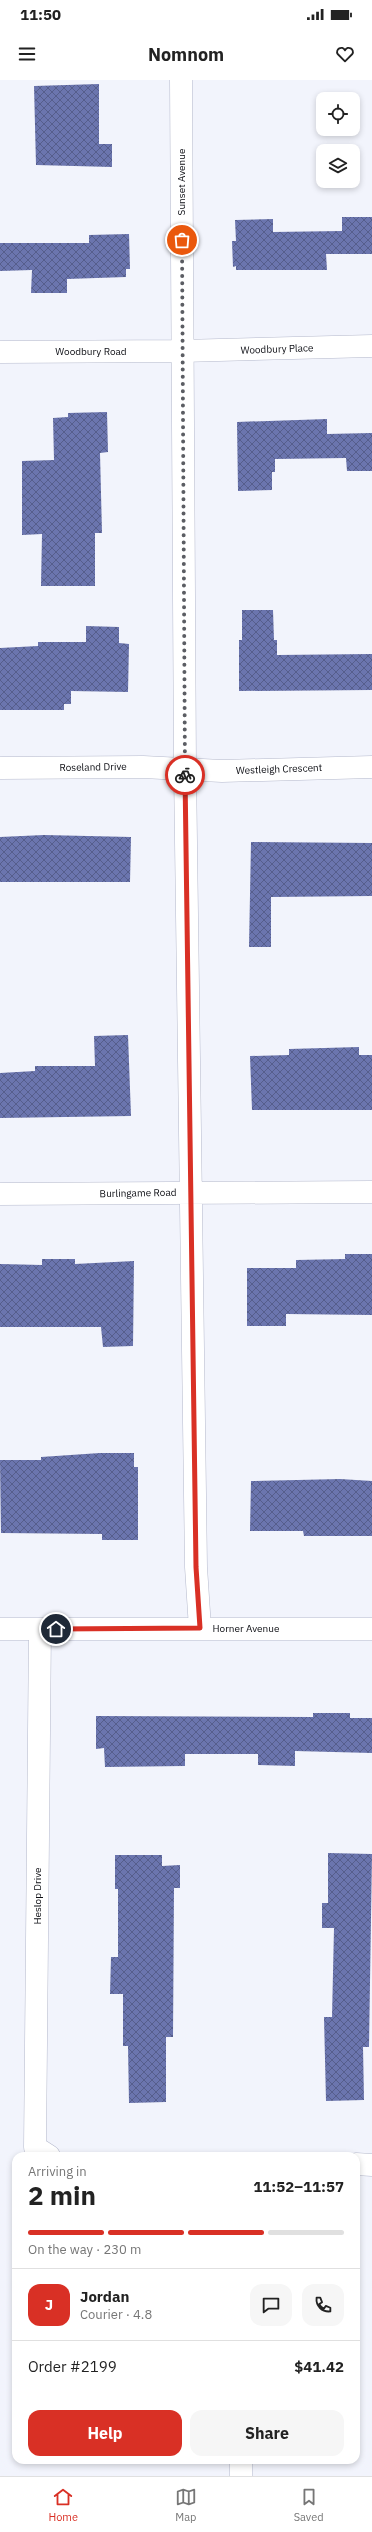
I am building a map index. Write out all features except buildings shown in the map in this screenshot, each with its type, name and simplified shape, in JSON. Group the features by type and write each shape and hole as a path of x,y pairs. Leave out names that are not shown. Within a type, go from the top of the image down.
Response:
{"street":[{"name":"Sunset Avenue","path":"181,80 185,770 193,1192 196,1567 200,1628"},
{"name":"Woodbury Place","path":"182,351 372,346"},
{"name":"Woodbury Road","path":"0,352 182,351"},
{"name":"Roseland Drive","path":"0,768 143,767 185,770"},
{"name":"Westleigh Crescent","path":"185,770 372,767"},
{"name":"Burlingame Road","path":"0,1194 372,1192"},
{"name":"Horner Avenue","path":"0,1629 372,1629"},
{"name":"Heslop Drive","path":"40,1629 35,2147 43,2152"},
{"path":"360,2164 372,2165"},
{"path":"241,2464 242,2476"}],"way so far":[{"path":"182,240 185,775"}],"route":[{"path":"56,1629 200,1628 196,1567 192,1163 185,775"}]}
